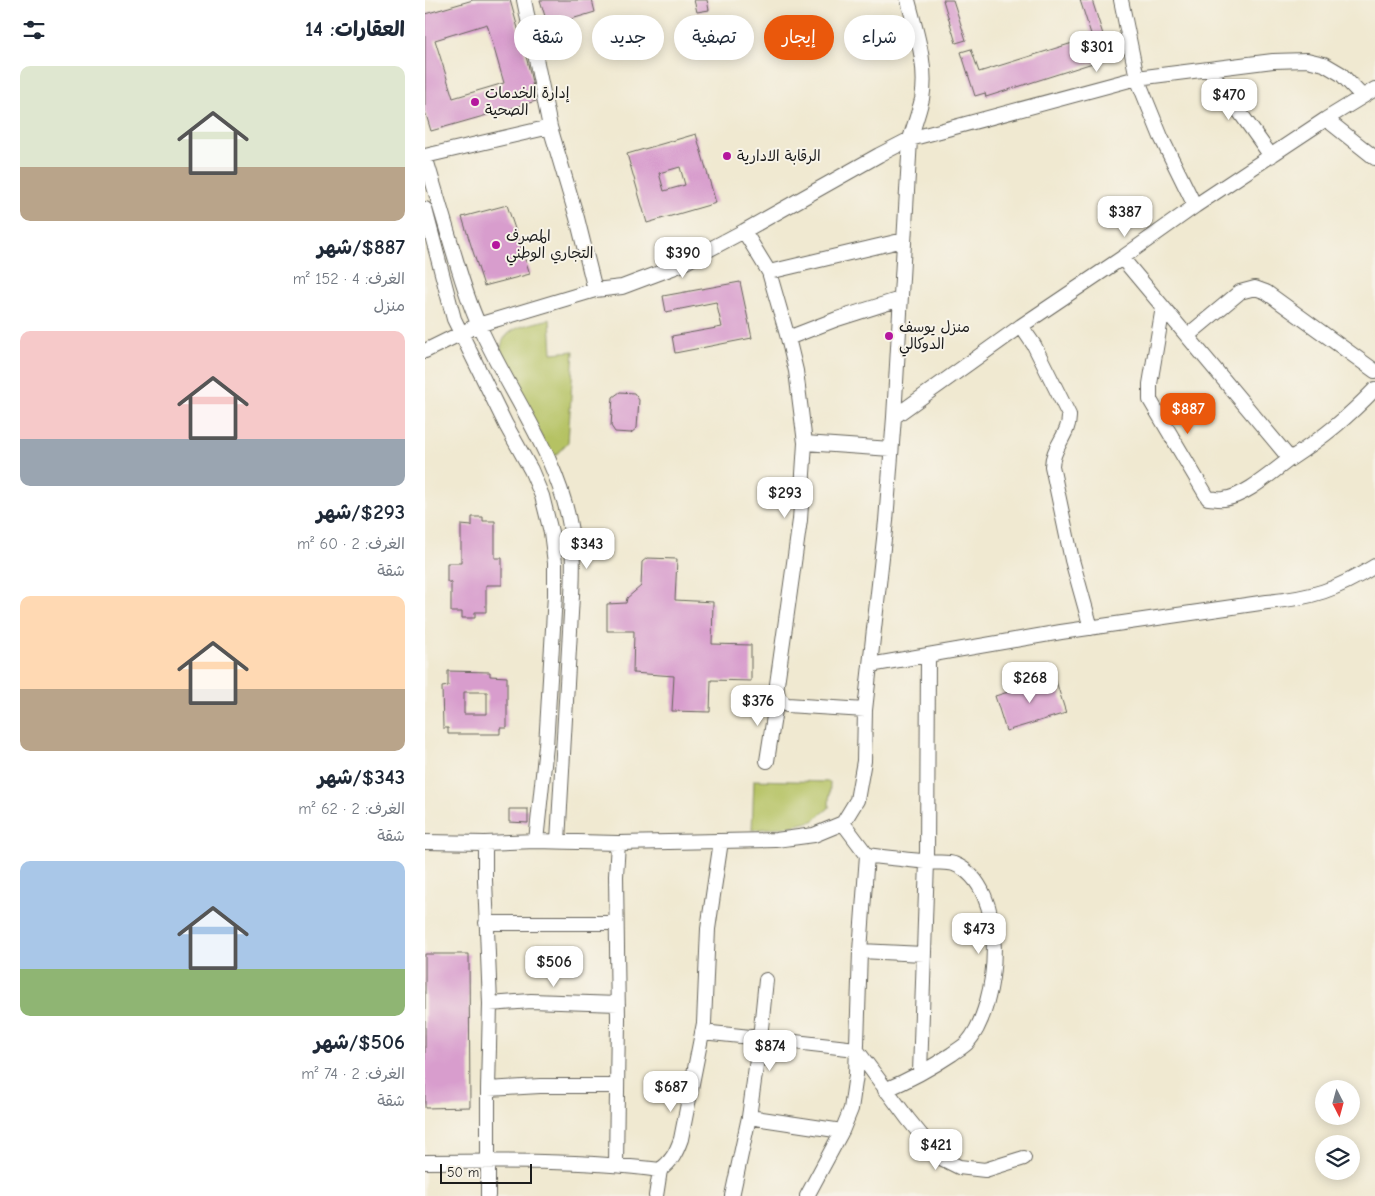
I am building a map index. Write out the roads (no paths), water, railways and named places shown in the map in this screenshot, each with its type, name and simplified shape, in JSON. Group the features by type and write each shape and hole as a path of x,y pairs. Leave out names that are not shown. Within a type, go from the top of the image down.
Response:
{"street":[{"path":"523,0 550,126 577,218 595,290"},
{"path":"425,842 558,841 618,843 776,840 814,835 843,823 857,800 864,761 865,710 886,521 910,139 922,98 923,71 918,40 908,0"},
{"path":"1121,0 1137,78 1161,137 1195,206"},
{"path":"425,351 460,332 478,325 595,290 622,287 678,266 910,139 1137,78 1273,61 1307,60 1324,64 1341,74 1362,96"},
{"path":"1209,69 1271,156"},
{"path":"894,417 1021,326 1195,206 1326,119 1375,89"},
{"path":"1326,119 1375,158"},
{"path":"550,126 425,156 461,281 478,325 551,463 571,531 573,562 572,596 558,841"},
{"path":"425,209 454,319 506,425 531,470 542,496 551,532 555,563 555,595 546,746 536,841"},
{"path":"744,231 769,272 788,338 796,371 805,443 800,520 767,761"},
{"path":"769,272 903,240"},
{"path":"1122,258 1290,460"},
{"path":"1187,336 1240,292 1255,288 1266,292 1375,372"},
{"path":"788,338 837,319 900,299"},
{"path":"1163,307 1150,384 1150,400 1208,498 1223,499 1234,497 1255,485 1324,437 1350,415 1375,388"},
{"path":"1021,326 1034,345 1069,415 1069,424 1054,456 1052,466 1072,560 1091,628"},
{"path":"805,443 891,450"},
{"path":"870,666 1091,628 1267,602 1295,600 1338,587 1375,566"},
{"path":"555,595 572,596"},
{"path":"920,1073 927,861 928,655"},
{"path":"777,697 787,705 865,710"},
{"path":"807,1196 842,1131 851,1109 856,1075 860,950 867,855 843,823"},
{"path":"425,1162 488,1161 616,1164 659,1170 669,1163 677,1151 681,1139 702,1032 708,929 721,840"},
{"path":"485,843 490,1004 487,1089 488,1196"},
{"path":"616,1164 618,1004 616,876 618,843"},
{"path":"867,855 954,864 972,877 987,899 995,946 987,999 979,1025 967,1044 911,1079 885,1090"},
{"path":"486,923 616,923"},
{"path":"860,950 924,954"},
{"path":"732,1196 749,1117 760,1038 765,980"},
{"path":"490,1004 531,1001 618,1004"},
{"path":"702,1032 856,1049 885,1090 939,1156 959,1167 985,1170 1024,1158"},
{"path":"487,1089 540,1086 616,1086"},
{"path":"749,1117 842,1131"},
{"path":"656,1196 659,1170"}],"place":[{"name":"إدارة الخدمات الصحية","path":"475,102"},
{"name":"الرقابة الادارية","path":"727,156"},
{"name":"المصرف التجاري الوطني","path":"496,245"},
{"name":"منزل يوسف الدوكالي","path":"889,336"}]}
